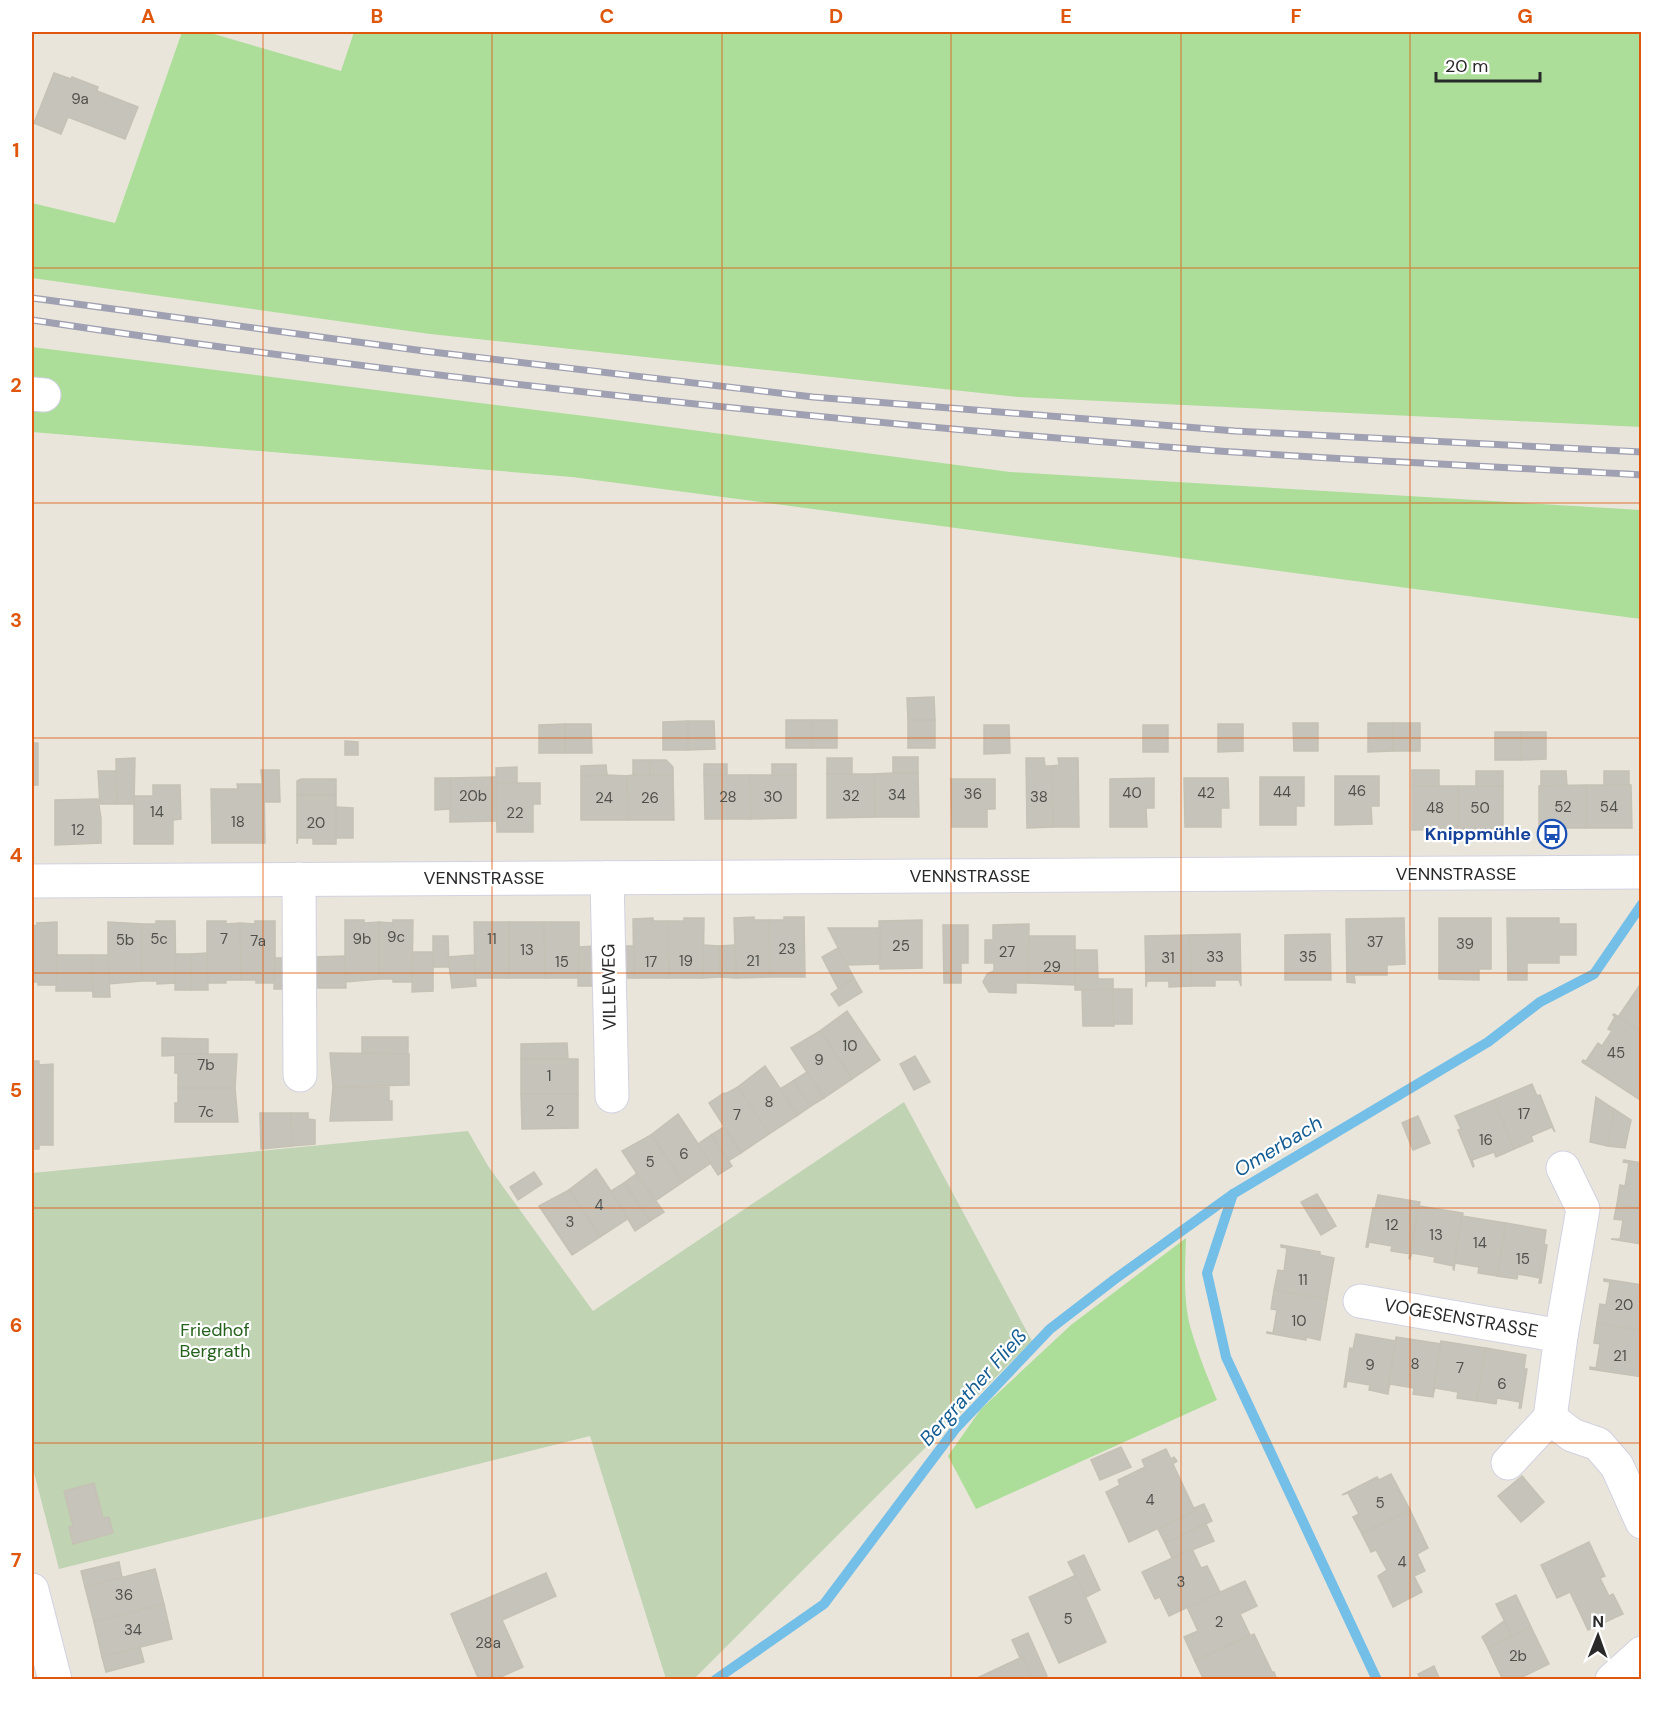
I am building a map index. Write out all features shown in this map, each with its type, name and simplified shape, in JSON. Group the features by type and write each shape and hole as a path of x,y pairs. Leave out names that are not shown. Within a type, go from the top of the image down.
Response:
{"street":[{"name":"VENNSTRASSE","path":"32,882 1641,872"},
{"name":"VILLEWEG","path":"607,878 612,1096"},
{"path":"299,879 300,1075"},
{"name":"VOGESENSTRASSE","path":"1550,1418 1561,1336 1583,1209 1563,1168"},
{"name":"VOGESENSTRASSE","path":"1360,1301 1561,1336"},
{"path":"1508,1462 1550,1418 1572,1435 1598,1444 1617,1466 1641,1522"},
{"path":"32,1590 55,1680"},
{"path":"1612,1680 1641,1653"}],"green space":[{"path":"182,32 207,32 341,71 354,32 1641,32 1641,427 1018,397 430,334 32,278 32,203 115,223"},
{"path":"32,347 1010,472 1641,510 1641,619 572,477 32,432"},
{"name":"Friedhof Bergrath","path":"904,1102 1032,1341 694,1679 666,1679 590,1436 59,1569 32,1465 32,1173 468,1131 488,1166 593,1311"},
{"path":"1186,1238 1186,1305 1190,1326 1217,1400 976,1509 948,1456 981,1409 1071,1325"}],"building":[{"path":"54,73 98,87 97,91 138,107 125,139 68,117 61,134 34,123"},
{"path":"934,697 935,720 908,720 907,698"},
{"path":"786,720 812,720 812,748 786,748"},
{"path":"812,720 837,720 837,748 812,748"},
{"path":"908,720 935,720 935,748 908,748"},
{"path":"688,721 714,721 715,749 688,750"},
{"path":"688,721 688,750 663,750 663,722"},
{"path":"1293,723 1318,723 1318,751 1294,751"},
{"path":"1368,723 1393,723 1393,751 1368,752"},
{"path":"1393,723 1420,723 1420,751 1393,751"},
{"path":"565,724 591,724 592,753 565,753"},
{"path":"565,724 565,753 539,753 539,725"},
{"path":"1218,724 1243,724 1243,751 1218,752"},
{"path":"984,725 1009,725 1010,753 984,754"},
{"path":"1143,725 1168,725 1168,752 1143,752"},
{"path":"1495,732 1521,732 1521,760 1495,760"},
{"path":"1521,732 1546,732 1546,759 1521,760"},
{"path":"345,741 358,742 358,755 345,755"},
{"path":"32,743 38,743 38,785 32,785"},
{"path":"893,757 918,757 918,773 893,773"},
{"path":"135,758 134,804 117,804 116,759"},
{"path":"827,758 852,758 852,774 827,774"},
{"path":"1026,758 1044,758 1045,766 1052,766 1053,827 1027,828"},
{"path":"1058,758 1078,758 1079,827 1053,827 1052,766 1059,765"},
{"path":"633,760 650,760 650,775 633,775"},
{"path":"650,760 666,760 673,767 673,775 650,775"},
{"path":"704,764 727,764 727,775 704,775"},
{"path":"772,764 796,764 796,775 772,775"},
{"path":"606,765 607,775 581,776 581,766"},
{"path":"517,767 517,783 496,783 496,768"},
{"path":"261,770 279,770 280,802 264,802"},
{"path":"1412,770 1439,770 1439,786 1412,786"},
{"path":"98,771 116,771 117,804 100,804"},
{"path":"1476,771 1503,771 1503,786 1476,786"},
{"path":"1541,771 1566,771 1567,786 1541,786"},
{"path":"1604,771 1629,771 1629,785 1604,785"},
{"path":"918,773 919,817 875,817 874,774"},
{"path":"827,774 874,774 875,817 827,818"},
{"path":"673,775 674,820 628,820 627,776"},
{"path":"704,775 750,775 751,819 705,819"},
{"path":"750,775 796,775 796,818 751,819"},
{"path":"581,776 627,776 628,820 581,820"},
{"path":"1335,776 1379,776 1379,806 1371,806 1372,824 1335,825"},
{"path":"496,777 497,821 450,822 450,778"},
{"path":"1260,777 1304,777 1304,806 1296,806 1296,825 1260,825"},
{"path":"435,778 450,778 450,809 435,810"},
{"path":"1154,778 1154,808 1146,808 1147,827 1110,827 1110,779"},
{"path":"1184,778 1228,778 1229,808 1221,808 1221,827 1185,827"},
{"path":"336,779 336,795 297,795 297,781"},
{"path":"951,779 995,779 995,809 987,809 987,827 952,827"},
{"path":"496,783 540,783 540,804 533,804 533,832 497,832"},
{"path":"237,784 264,784 265,843 212,843 211,789 238,789"},
{"path":"153,785 180,785 181,819 173,820 173,844 134,844 134,796 153,796"},
{"path":"1586,785 1586,828 1539,828 1539,786"},
{"path":"1586,785 1631,785 1632,828 1586,828"},
{"path":"1412,786 1458,786 1458,829 1412,830"},
{"path":"1458,786 1503,786 1503,829 1458,829"},
{"path":"297,795 336,795 336,844 313,844 313,838 298,838 297,844"},
{"path":"98,799 101,843 55,845 55,800"},
{"path":"336,807 353,808 353,838 336,838"},
{"path":"754,917 754,920 769,920 770,977 736,978 734,918"},
{"path":"784,917 804,917 805,977 770,977 769,920 784,920"},
{"path":"653,918 653,921 668,921 669,978 634,978 633,919"},
{"path":"684,918 704,918 703,978 669,978 668,921 684,921"},
{"path":"1404,918 1405,964 1387,965 1387,975 1354,975 1355,983 1347,982 1346,919"},
{"path":"1439,918 1491,918 1491,969 1479,969 1479,980 1439,979"},
{"path":"1507,918 1559,918 1559,924 1576,924 1576,955 1559,955 1559,963 1527,963 1527,980 1508,980"},
{"path":"345,920 364,920 364,923 379,922 379,979 345,982"},
{"path":"393,920 413,920 412,982 379,979 379,922 393,923"},
{"path":"922,920 922,968 880,969 879,921"},
{"path":"156,921 175,921 176,983 157,984 157,981 142,981 142,924 156,924"},
{"path":"207,921 226,921 226,924 240,923 241,980 207,983"},
{"path":"255,921 275,921 275,983 241,980 240,923 255,924"},
{"path":"57,922 57,985 38,985 38,982 32,982 32,925"},
{"path":"108,922 142,924 142,981 108,984"},
{"path":"474,922 509,922 509,978 475,978"},
{"path":"509,922 544,922 545,978 509,978"},
{"path":"544,922 579,922 579,978 545,978"},
{"path":"1029,924 1028,983 1016,983 1016,993 989,992 983,982 987,974 994,971 994,963 985,963 985,940 993,940 993,925"},
{"path":"943,925 968,925 968,963 961,963 961,983 944,983"},
{"path":"828,928 880,928 880,964 847,965"},
{"path":"1240,934 1241,986 1239,980 1215,980 1215,986 1191,986 1190,935"},
{"path":"1330,934 1331,980 1285,980 1285,935"},
{"path":"1190,935 1191,986 1169,987 1169,981 1147,981 1146,987 1145,936"},
{"path":"433,936 448,936 449,967 433,967"},
{"path":"1029,936 1075,936 1075,985 1028,983"},
{"path":"703,945 719,946 720,977 703,978"},
{"path":"735,945 736,978 720,977 719,946"},
{"path":"595,946 595,986 578,986 579,947"},
{"path":"618,946 634,946 634,978 618,978"},
{"path":"838,948 854,978 838,988 822,957"},
{"path":"1075,950 1097,950 1098,979 1113,979 1113,990 1075,990"},
{"path":"413,952 433,952 433,991 412,992"},
{"path":"207,953 208,990 191,990 191,954"},
{"path":"176,954 191,954 191,990 175,990"},
{"path":"57,955 92,955 93,991 56,991"},
{"path":"92,955 108,955 110,997 93,997"},
{"path":"474,955 476,986 452,988 448,957"},
{"path":"345,956 346,988 314,988 314,957"},
{"path":"275,958 290,958 290,989 274,989"},
{"path":"854,978 862,992 839,1006 831,994"},
{"path":"1642,982 1642,1032 1618,1017"},
{"path":"1113,989 1114,1026 1083,1026 1082,991"},
{"path":"1113,989 1132,989 1132,1024 1114,1024"},
{"path":"847,1011 880,1060 852,1079 820,1031"},
{"path":"1614,1014 1642,1032 1642,1101 1582,1062 1586,1061 1598,1043 1602,1046 1612,1031 1608,1029 1615,1017"},
{"path":"820,1031 852,1079 824,1098 791,1048"},
{"path":"362,1037 408,1037 408,1054 362,1053"},
{"path":"162,1038 208,1039 208,1054 162,1056"},
{"path":"567,1043 568,1059 521,1059 521,1044"},
{"path":"330,1053 409,1054 409,1085 333,1087"},
{"path":"175,1054 237,1054 235,1088 178,1088"},
{"path":"915,1056 930,1082 914,1090 900,1064"},
{"path":"521,1059 578,1059 578,1094 521,1094"},
{"path":"32,1061 39,1061 39,1065 53,1064 53,1145 39,1145 39,1149 32,1149"},
{"path":"765,1066 798,1115 769,1134 738,1087"},
{"path":"807,1072 824,1098 811,1106 793,1081"},
{"path":"793,1081 811,1106 798,1115 780,1089"},
{"path":"1532,1084 1537,1096 1540,1095 1555,1132 1552,1127 1531,1136 1533,1141 1514,1149 1494,1100"},
{"path":"333,1087 389,1087 392,1120 330,1121"},
{"path":"738,1087 769,1134 741,1153 709,1103"},
{"path":"178,1088 235,1088 238,1122 175,1122"},
{"path":"521,1094 578,1094 578,1128 522,1129"},
{"path":"1596,1097 1614,1109 1608,1146 1590,1142"},
{"path":"1494,1100 1514,1149 1496,1157 1494,1152 1472,1160 1473,1167 1458,1130 1461,1129 1455,1116"},
{"path":"1614,1109 1631,1120 1625,1148 1608,1146"},
{"path":"260,1113 291,1113 292,1146 261,1149"},
{"path":"291,1113 308,1113 308,1119 315,1120 315,1144 292,1146"},
{"path":"678,1114 711,1163 683,1182 651,1135"},
{"path":"1418,1116 1430,1143 1413,1150 1402,1123"},
{"path":"724,1127 741,1153 728,1161 711,1135"},
{"path":"651,1135 683,1182 655,1201 622,1151"},
{"path":"711,1135 732,1166 718,1175 698,1144"},
{"path":"1624,1160 1642,1163 1642,1209 1617,1204 1620,1185 1625,1186 1629,1163 1623,1162"},
{"path":"596,1169 629,1218 600,1237 569,1190"},
{"path":"534,1172 542,1184 518,1200 510,1187"},
{"path":"636,1174 664,1212 650,1221 624,1183"},
{"path":"624,1183 650,1221 635,1231 611,1191"},
{"path":"569,1190 600,1237 572,1255 539,1206"},
{"path":"1317,1194 1336,1226 1321,1235 1301,1202"},
{"path":"1378,1195 1420,1202 1410,1254 1391,1251 1392,1246 1369,1242 1366,1247 1373,1208 1375,1209"},
{"path":"1617,1204 1642,1209 1642,1244 1611,1239 1620,1239 1623,1220 1614,1219"},
{"path":"1419,1206 1463,1213 1454,1266 1434,1262 1435,1257 1412,1253 1409,1258"},
{"path":"1462,1216 1506,1223 1497,1276 1478,1273 1479,1267 1455,1263 1453,1269"},
{"path":"1506,1223 1546,1230 1544,1244 1547,1245 1541,1283 1539,1283 1540,1278 1518,1274 1517,1279 1497,1276"},
{"path":"1281,1245 1320,1252 1320,1255 1334,1258 1327,1299 1274,1290 1278,1270 1284,1271 1287,1248"},
{"path":"1604,1279 1642,1285 1642,1331 1597,1323 1600,1304 1606,1305 1610,1282"},
{"path":"1274,1290 1327,1299 1320,1340 1306,1337 1306,1340 1267,1333 1273,1333 1277,1310 1271,1309"},
{"path":"1597,1323 1642,1331 1642,1377 1590,1369 1590,1367 1596,1368 1600,1344 1594,1343"},
{"path":"1356,1334 1396,1341 1388,1394 1369,1390 1370,1385 1347,1381 1344,1387 1350,1348 1353,1349"},
{"path":"1396,1337 1441,1344 1433,1397 1413,1394 1414,1388 1390,1384 1388,1390"},
{"path":"1441,1341 1486,1348 1477,1401 1457,1398 1458,1392 1435,1388 1433,1394"},
{"path":"1486,1348 1526,1355 1524,1369 1527,1369 1521,1408 1519,1408 1520,1402 1497,1398 1496,1404 1477,1401"},
{"path":"1121,1447 1131,1467 1100,1480 1091,1460"},
{"path":"1166,1449 1171,1459 1174,1457 1177,1461 1173,1464 1195,1511 1129,1542 1106,1492 1120,1485 1118,1480 1145,1467 1142,1460"},
{"path":"1391,1474 1410,1510 1362,1534 1353,1517 1359,1514 1348,1493 1342,1495 1377,1477 1379,1480"},
{"path":"1522,1476 1544,1502 1521,1522 1498,1496"},
{"path":"94,1483 103,1518 109,1517 113,1533 73,1544 69,1527 73,1526 64,1491"},
{"path":"1204,1504 1212,1521 1165,1543 1158,1529 1195,1511 1194,1508"},
{"path":"1410,1510 1428,1548 1417,1554 1425,1571 1414,1576 1422,1592 1393,1607 1378,1576 1387,1570 1376,1550 1371,1552 1362,1534"},
{"path":"1206,1524 1214,1541 1172,1558 1165,1543"},
{"path":"1589,1542 1605,1576 1600,1578 1609,1596 1613,1594 1623,1614 1588,1630 1570,1592 1557,1598 1541,1565"},
{"path":"1192,1549 1201,1568 1207,1566 1220,1592 1169,1616 1160,1597 1155,1599 1142,1572"},
{"path":"1084,1555 1100,1590 1086,1597 1068,1562"},
{"path":"119,1562 122,1577 85,1587 81,1571"},
{"path":"155,1569 164,1604 94,1622 85,1587"},
{"path":"546,1573 556,1596 502,1620 523,1667 494,1680 479,1680 451,1614"},
{"path":"1074,1576 1106,1642 1059,1663 1029,1597"},
{"path":"1245,1581 1257,1606 1240,1614 1250,1635 1195,1661 1184,1637 1198,1631 1187,1607"},
{"path":"1516,1595 1531,1627 1512,1636 1496,1604"},
{"path":"164,1604 172,1639 102,1657 94,1622"},
{"path":"1504,1621 1512,1636 1488,1648 1482,1637"},
{"path":"1531,1627 1549,1664 1516,1680 1503,1680 1488,1648"},
{"path":"1028,1633 1047,1676 1039,1680 1033,1680 1012,1640"},
{"path":"1254,1634 1277,1680 1204,1680 1195,1661"},
{"path":"140,1647 144,1662 106,1672 102,1657"},
{"path":"1022,1657 1033,1680 975,1680 975,1679"},
{"path":"1434,1666 1440,1680 1421,1680 1418,1674"}],"waterway":[{"name":"Omerbach","path":"1377,1680 1226,1357 1207,1273 1233,1194 1488,1042 1540,1002 1594,974 1642,904"},
{"name":"Bergrather Fließ","path":"715,1680 824,1604 956,1428 1050,1329 1233,1194"}],"railway":[{"path":"32,298 424,351 813,397 1235,431 1642,452"},
{"path":"32,320 461,378 891,423 1237,452 1642,475"}],"place":[{"name":"Knippmühle","path":"1552,834"}]}
